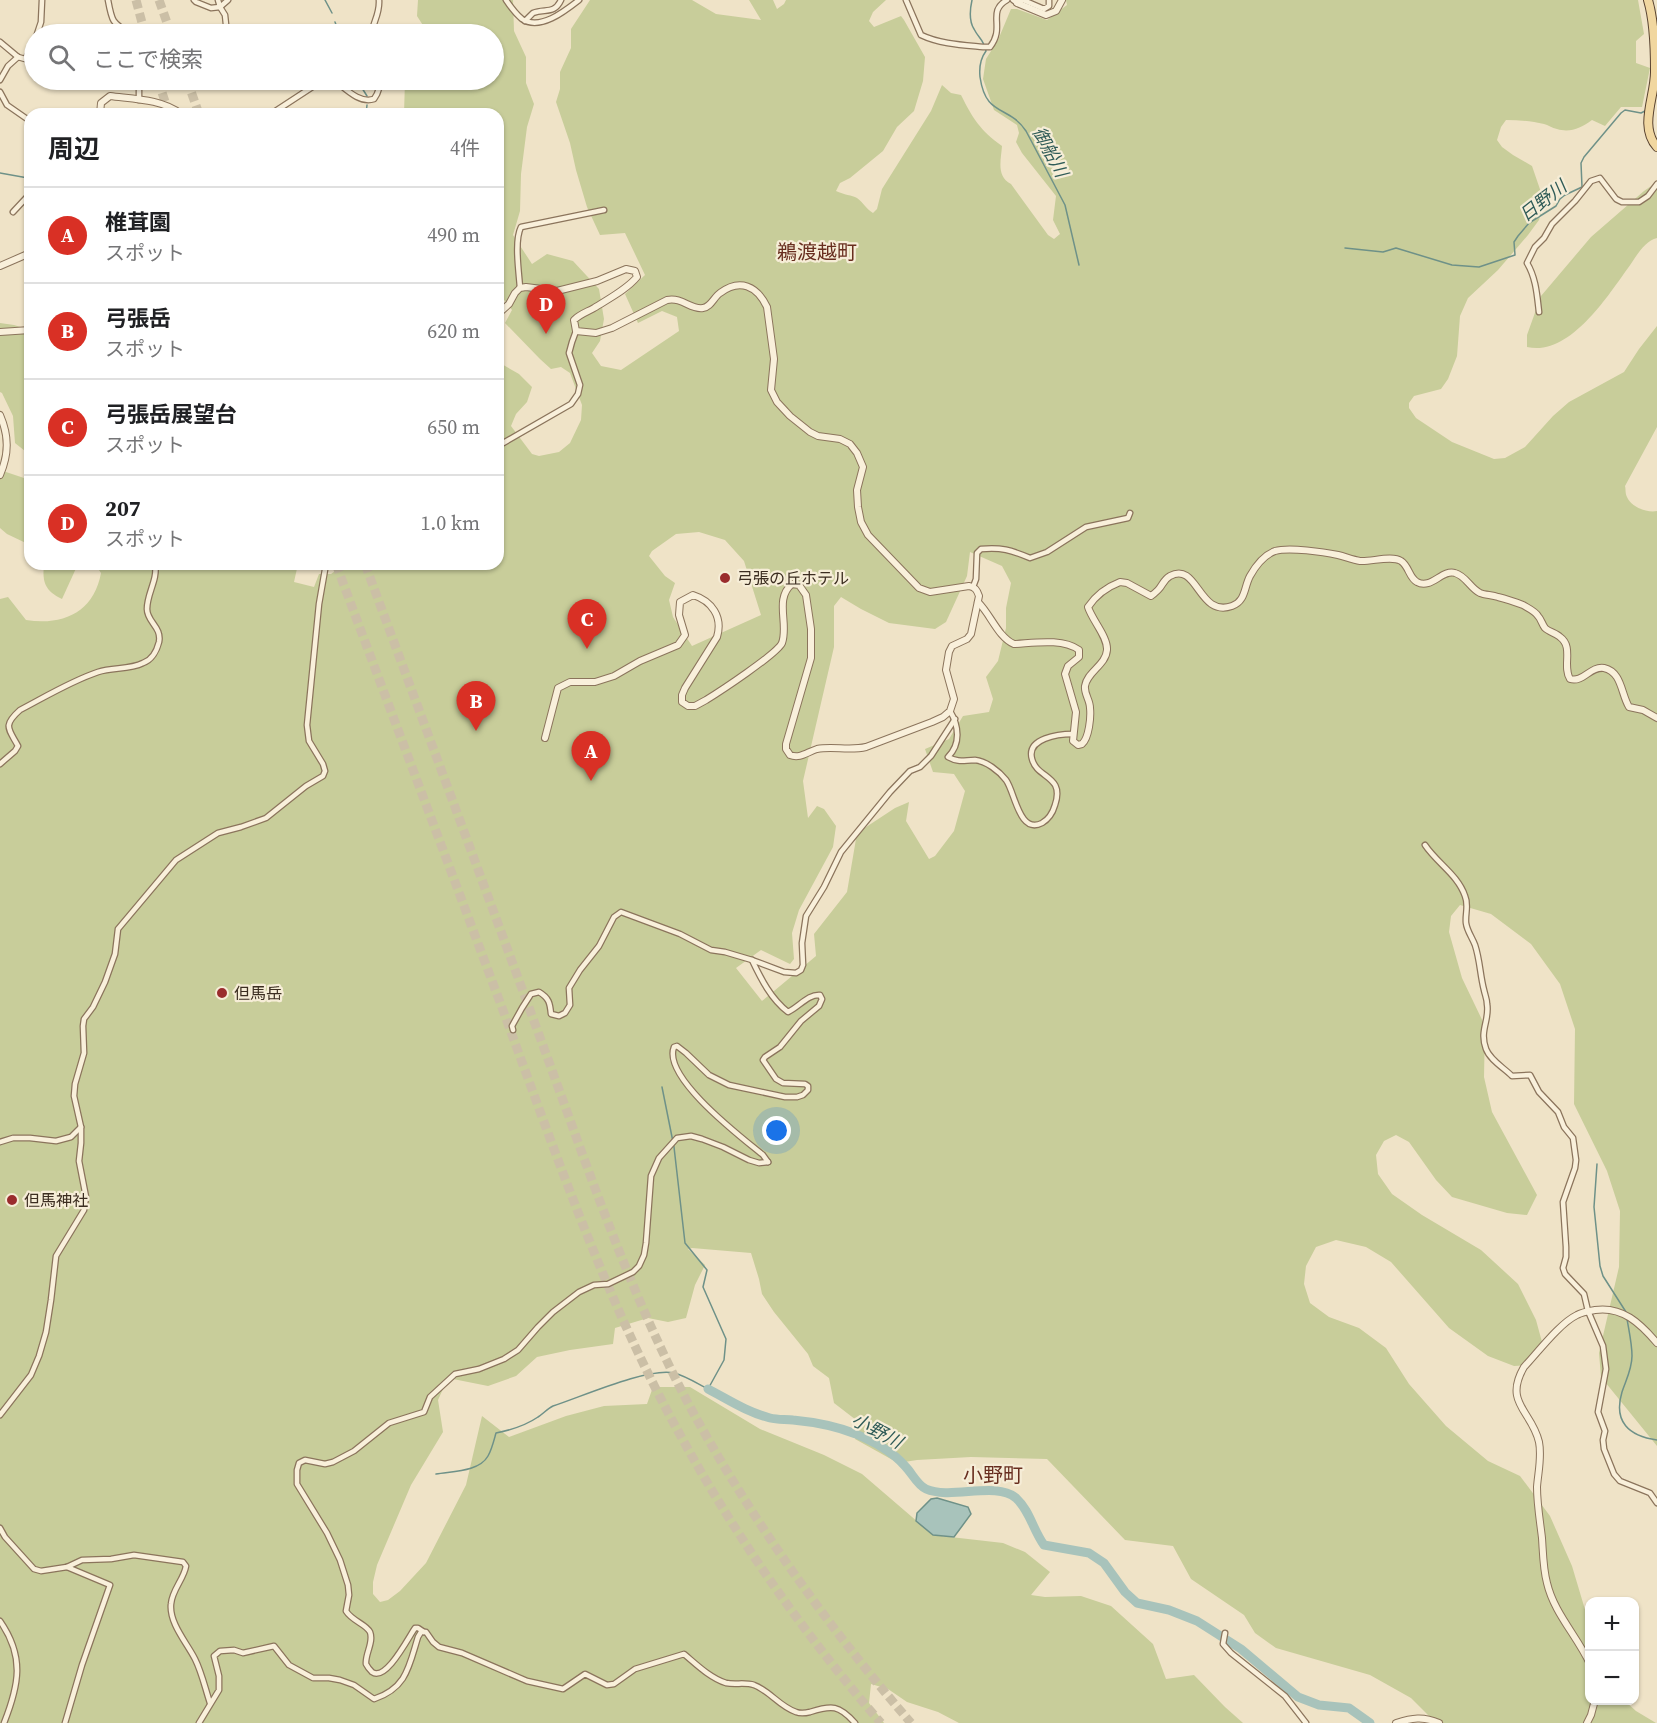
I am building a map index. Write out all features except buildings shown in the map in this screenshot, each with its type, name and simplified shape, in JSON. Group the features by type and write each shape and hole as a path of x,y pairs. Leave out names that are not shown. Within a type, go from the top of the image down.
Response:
{"main road":[{"path":"1648,0 1652,18 1655,72 1648,131 1657,147"}],"street":[{"path":"40,24 42,0"},
{"path":"108,0 111,18 115,24"},
{"path":"194,0 211,8 220,8 228,0"},
{"path":"218,0 225,15 226,24"},
{"path":"375,24 378,18 379,0"},
{"path":"506,0 521,18 532,23 564,12 579,0"},
{"path":"525,21 532,13 552,10 560,4 561,0"},
{"path":"906,0 921,35 929,39 990,47 997,36 996,12 999,4 1007,0"},
{"path":"1015,1 1023,0 1044,9 1048,6 1049,0"},
{"path":"1015,1 1046,15 1056,11 1062,0"},
{"path":"0,42 18,57 24,59"},
{"path":"0,80 8,66 18,57"},
{"path":"139,90 139,100"},
{"path":"280,108 308,90"},
{"path":"347,90 366,100 374,99 378,90"},
{"path":"0,92 7,105 24,117"},
{"path":"101,108 101,104 110,96 162,104 172,108"},
{"path":"1539,312 1537,289 1527,263 1535,247 1544,238 1552,224 1591,181 1600,178 1622,202 1639,202 1648,196 1657,184"},
{"path":"13,212 24,200"},
{"path":"520,288 518,232 521,227 604,210"},
{"path":"0,266 24,256"},
{"path":"504,309 520,288 557,291 597,281 626,269 635,271 637,277 630,285 578,315 574,320 576,331 569,353 579,385 578,394 571,404 504,443"},
{"path":"576,331 596,333 612,328 667,300 675,299 700,309 707,307 720,293 734,286 746,285 753,288 764,299 767,307 774,359 771,390 774,397 782,409 810,432 818,436 840,439 850,444 857,453 863,467 857,490 858,507 861,522 868,535 919,588 930,591 974,587"},
{"path":"0,332 24,330"},
{"path":"0,415 8,444 6,462 0,475"},
{"path":"544,738 558,688 570,682 595,682 614,676 640,661 678,645 685,635 680,615 680,602 693,595 709,604 719,619 720,628 717,637 685,688 682,702 688,706 695,706 706,700 771,655 782,644 782,600 787,588 792,584 799,585 806,595 811,629 811,658 786,744 790,755 798,757 820,748 858,749 932,722 950,711 954,699 946,670 952,646 967,639 971,634 978,602 977,590 974,587 977,553 981,549 992,548 1012,550 1030,558 1047,552 1086,527 1128,518 1130,513"},
{"path":"978,602 1009,642 1014,644 1060,643 1072,645 1079,650 1079,657 1068,666 1065,674 1076,712 1073,741 1078,745 1086,741 1090,708 1084,689 1086,681 1099,666 1107,651 1105,641 1088,607 1093,599 1120,582 1127,583 1151,596 1171,575 1180,575 1187,576 1211,605 1217,608 1231,607 1245,593 1249,577 1262,560 1275,551 1297,550 1335,554 1361,561 1398,560 1407,567 1413,579 1420,584 1431,583 1449,573 1455,573 1463,577 1480,593 1524,606 1538,615 1546,629 1560,636 1565,642 1568,650 1566,669 1570,679 1578,680 1593,669 1603,668 1611,671 1618,678 1629,706 1643,710 1657,718"},
{"path":"0,764 18,746 10,734 9,724 20,710 82,678 101,671 143,664 150,659 159,638 159,630 148,616 147,610 156,577 155,570"},
{"path":"0,1415 31,1375 35,1366 46,1332 56,1256 84,1210 86,1197 78,1161 81,1127 75,1084 84,1053 84,1019 105,982 115,954 118,929 176,860 218,832 266,818 306,786 323,776 325,771 309,741 307,725 319,604 325,570"},
{"path":"950,711 955,719 958,736 954,752 948,757 956,761 980,761 998,771 1010,786 1023,820 1029,825 1035,826 1049,818 1055,807 1057,788 1031,759 1033,748 1048,737 1073,734"},
{"path":"513,1030 512,1026 531,994 539,992 549,1000 551,1014 558,1016 565,1013 570,1005 570,988 580,970 599,946 614,917 621,912 680,934 711,950 752,960 793,974 801,970 806,916 824,887 841,852 890,792 910,771 920,767 931,756 955,719"},
{"path":"1425,845 1461,887 1466,897 1466,922 1481,967 1488,1006 1483,1028 1487,1051 1491,1058 1512,1076 1530,1075 1543,1099 1558,1112 1573,1138 1575,1168 1563,1202 1566,1247 1563,1268 1565,1274 1584,1294 1588,1311 1603,1346 1606,1369 1598,1412 1605,1431 1604,1449 1614,1474 1620,1481 1650,1493 1657,1503"},
{"path":"752,960 761,980 788,1012 812,996 820,995 822,999 780,1047 763,1060 776,1079 783,1083 805,1084 808,1090 797,1097 785,1097 729,1085 709,1075 677,1046 674,1047 672,1054 684,1081 696,1095 768,1162 759,1163 749,1160 723,1147 691,1136 677,1138 654,1167 650,1183 644,1255 633,1272 608,1284 594,1285 579,1292 538,1327 518,1350 504,1359 479,1369 455,1374 430,1396 424,1412 389,1423 354,1451 333,1462 325,1464 305,1460 299,1463 297,1484 327,1533 340,1560 349,1594 346,1611 350,1618 369,1629 371,1635 366,1665 376,1674 382,1673 400,1653 415,1628 426,1632 439,1647 462,1653 527,1681 563,1689 585,1674 607,1685 614,1684 635,1669 684,1654 723,1682 753,1685 768,1692 784,1706 798,1713 831,1707 847,1714 855,1723"},
{"path":"0,1142 13,1138 56,1141 71,1137 81,1127"},
{"path":"1585,1655 1555,1604 1547,1583 1537,1489 1539,1442 1534,1428 1521,1409 1517,1389 1519,1375 1566,1322 1577,1314 1588,1311 1612,1310 1626,1315 1642,1326 1657,1343"},
{"path":"0,1528 10,1543 34,1569 41,1571 66,1567 82,1560 134,1555 183,1562 186,1566 185,1571 170,1606 174,1621 196,1660 210,1703"},
{"path":"64,1723 110,1585 66,1567"},
{"path":"0,1622 11,1640 18,1669 4,1723"},
{"path":"199,1723 219,1690 219,1676 214,1660 216,1653 225,1650 243,1653 274,1646 289,1665 313,1678 340,1680 354,1685 374,1699 392,1690 403,1680 418,1637 421,1632 424,1632"},
{"path":"1226,1633 1223,1644 1285,1696 1306,1723"},
{"path":"1587,1723 1594,1705"},
{"path":"1396,1723 1418,1717 1438,1723"}],"green space":[{"path":"418,0 513,0 514,31 526,57 526,83 534,104 527,127 521,174 520,211 513,235 532,264 547,254 573,261 599,289 604,319 600,341 592,353 601,366 621,370 679,331 677,317 662,311 638,323 625,294 645,275 625,233 600,235 587,207 570,143 556,102 560,89 560,72 571,48 571,29 590,0 692,0 716,14 761,20 749,0 773,0 777,9 786,0 886,0 873,12 869,21 874,27 901,16 925,57 923,81 914,111 897,127 883,151 850,178 840,183 836,191 857,198 873,213 877,209 882,189 931,111 942,85 951,93 961,95 978,124 1002,146 1000,167 1003,177 1011,184 1048,235 1054,239 1060,234 1053,220 1056,196 1022,153 1016,142 1019,133 1017,125 994,110 983,79 986,59 998,40 1011,9 1047,20 1067,5 1066,0 1638,0 1644,34 1636,41 1636,63 1650,68 1642,107 1621,107 1605,126 1592,120 1580,127 1566,130 1535,122 1506,120 1501,127 1497,140 1502,147 1532,166 1544,201 1539,220 1498,270 1468,298 1460,316 1457,356 1448,379 1441,389 1414,396 1409,403 1409,408 1416,418 1452,442 1494,459 1505,458 1525,447 1569,402 1624,372 1657,326 1657,427 1625,486 1626,496 1632,504 1644,510 1657,511 1657,1446 1601,1377 1599,1353 1619,1267 1620,1211 1607,1171 1574,1104 1575,1029 1560,984 1531,944 1491,914 1460,905 1451,916 1449,932 1462,978 1485,1026 1484,1077 1492,1112 1537,1195 1527,1215 1507,1213 1452,1197 1436,1180 1409,1142 1396,1135 1384,1141 1376,1155 1378,1174 1392,1194 1481,1250 1518,1284 1536,1320 1542,1342 1539,1355 1529,1365 1514,1366 1488,1356 1449,1328 1391,1262 1366,1247 1336,1240 1316,1247 1306,1266 1304,1284 1310,1303 1329,1317 1359,1328 1386,1348 1409,1384 1446,1426 1488,1461 1520,1476 1550,1516 1572,1566 1585,1610 1585,1705 1629,1705 1656,1723 1436,1723 1411,1698 1370,1675 1276,1648 1255,1633 1244,1615 1191,1579 1173,1546 1125,1540 1047,1459 971,1457 898,1463 855,1439 860,1423 834,1403 829,1378 813,1366 808,1354 762,1294 751,1253 692,1248 688,1249 705,1265 695,1285 686,1318 668,1322 648,1318 615,1328 613,1344 537,1357 516,1376 488,1386 448,1378 438,1400 443,1432 411,1485 377,1565 373,1594 380,1602 388,1600 400,1591 426,1563 466,1485 482,1416 509,1437 566,1416 604,1406 647,1404 653,1387 690,1387 760,1429 824,1455 862,1474 933,1535 1003,1543 1025,1552 1050,1572 1031,1595 1081,1596 1111,1606 1153,1644 1166,1679 1194,1675 1243,1723 959,1723 938,1712 907,1702 888,1689 871,1684 869,1703 884,1723 0,1723 0,599 8,597 26,620 52,621 64,618 84,607 92,598 97,586 101,573 99,570 297,570 294,582 314,587 319,574 331,574 337,570 504,570 504,365 519,374 532,387 527,402 516,414 511,426 532,454 539,456 559,452 570,443 581,420 582,405 570,373 561,367 551,369 505,323 512,310 504,300 504,108 404,108 405,90 504,90 504,24 422,24 417,16","holes":["699,532 725,540 744,561 761,615 692,646 673,617 669,600 675,583 665,576 649,556 652,551 676,534","970,552 1002,566 1011,583 1006,608 1006,628 998,661 986,677 993,699 989,712 963,716 949,739 925,749 933,772 954,774 965,791 954,831 935,856 929,859 906,821 909,802 895,808 857,833 847,892 814,934 816,956 762,1001 736,968 761,950 790,964 794,959 792,933 799,910 833,847 836,826 824,809 817,806 808,818 803,781 834,647 834,606 841,597 889,623 935,629 946,622 967,576"]},
{"path":"1657,182 1657,238 1644,246 1598,308 1572,334 1558,343 1543,348 1527,347 1527,335 1541,296 1591,237"},
{"path":"0,323 24,328 24,450 15,443 13,416 0,392"},
{"path":"0,470 24,478 24,542 0,528"},
{"path":"44,570 75,570 62,599 48,589"}],"water":[{"path":"937,1498 968,1507 971,1514 954,1537 933,1535 916,1521 917,1513 931,1499"}],"waterway":[{"path":"325,0 332,13"},
{"name":"御船川","path":"972,0 971,22 984,43 986,51 980,66 983,90 992,105 1012,117 1026,131 1065,205 1079,265"},
{"path":"363,90 367,96"},
{"name":"日野川","path":"1345,248 1383,252 1396,248 1452,265 1479,267 1515,255 1514,242 1529,223 1556,206 1565,195 1582,187 1581,163 1584,157 1621,113 1625,110 1641,113 1645,111"},
{"path":"0,173 24,177"},
{"name":"小野川","path":"436,1474 472,1468 488,1456 496,1433 523,1425 553,1406 632,1378 662,1372 674,1373 708,1389 724,1360 726,1339 703,1287 707,1270 685,1243 674,1147 662,1087"},
{"path":"1597,1164 1594,1207 1600,1266 1603,1276 1626,1312"},
{"path":"1627,1319 1632,1361 1622,1392 1620,1412 1626,1426 1631,1431 1657,1440"},
{"name":"小野川","path":"708,1389 738,1405 773,1419 825,1425 863,1437 894,1456 926,1489 948,1493 985,1491 1007,1493 1021,1503 1044,1545 1089,1553 1104,1563 1125,1592 1137,1603 1169,1610 1197,1621 1241,1649 1298,1697 1319,1705 1349,1708 1370,1723"}],"tunnel":[{"path":"136,0 142,24"},
{"path":"159,0 167,24"},
{"path":"161,90 167,108"},
{"path":"191,90 197,108"},
{"path":"338,570 566,1180 598,1263 634,1344 686,1445 744,1542 810,1635 881,1723"},
{"path":"367,570 613,1236 672,1372 718,1457 795,1575 851,1650 911,1723"}],"place":[{"name":"207","path":"546,334"},
{"name":"弓張の丘ホテル","path":"725,578"},
{"name":"弓張岳展望台","path":"587,649"},
{"name":"弓張岳","path":"476,731"},
{"name":"椎茸園","path":"591,781"},
{"name":"但馬岳","path":"222,993"},
{"name":"但馬神社","path":"12,1200"}],"district":[{"name":"鵜渡越町","path":"817,252"},
{"name":"小野町","path":"993,1475"}]}
